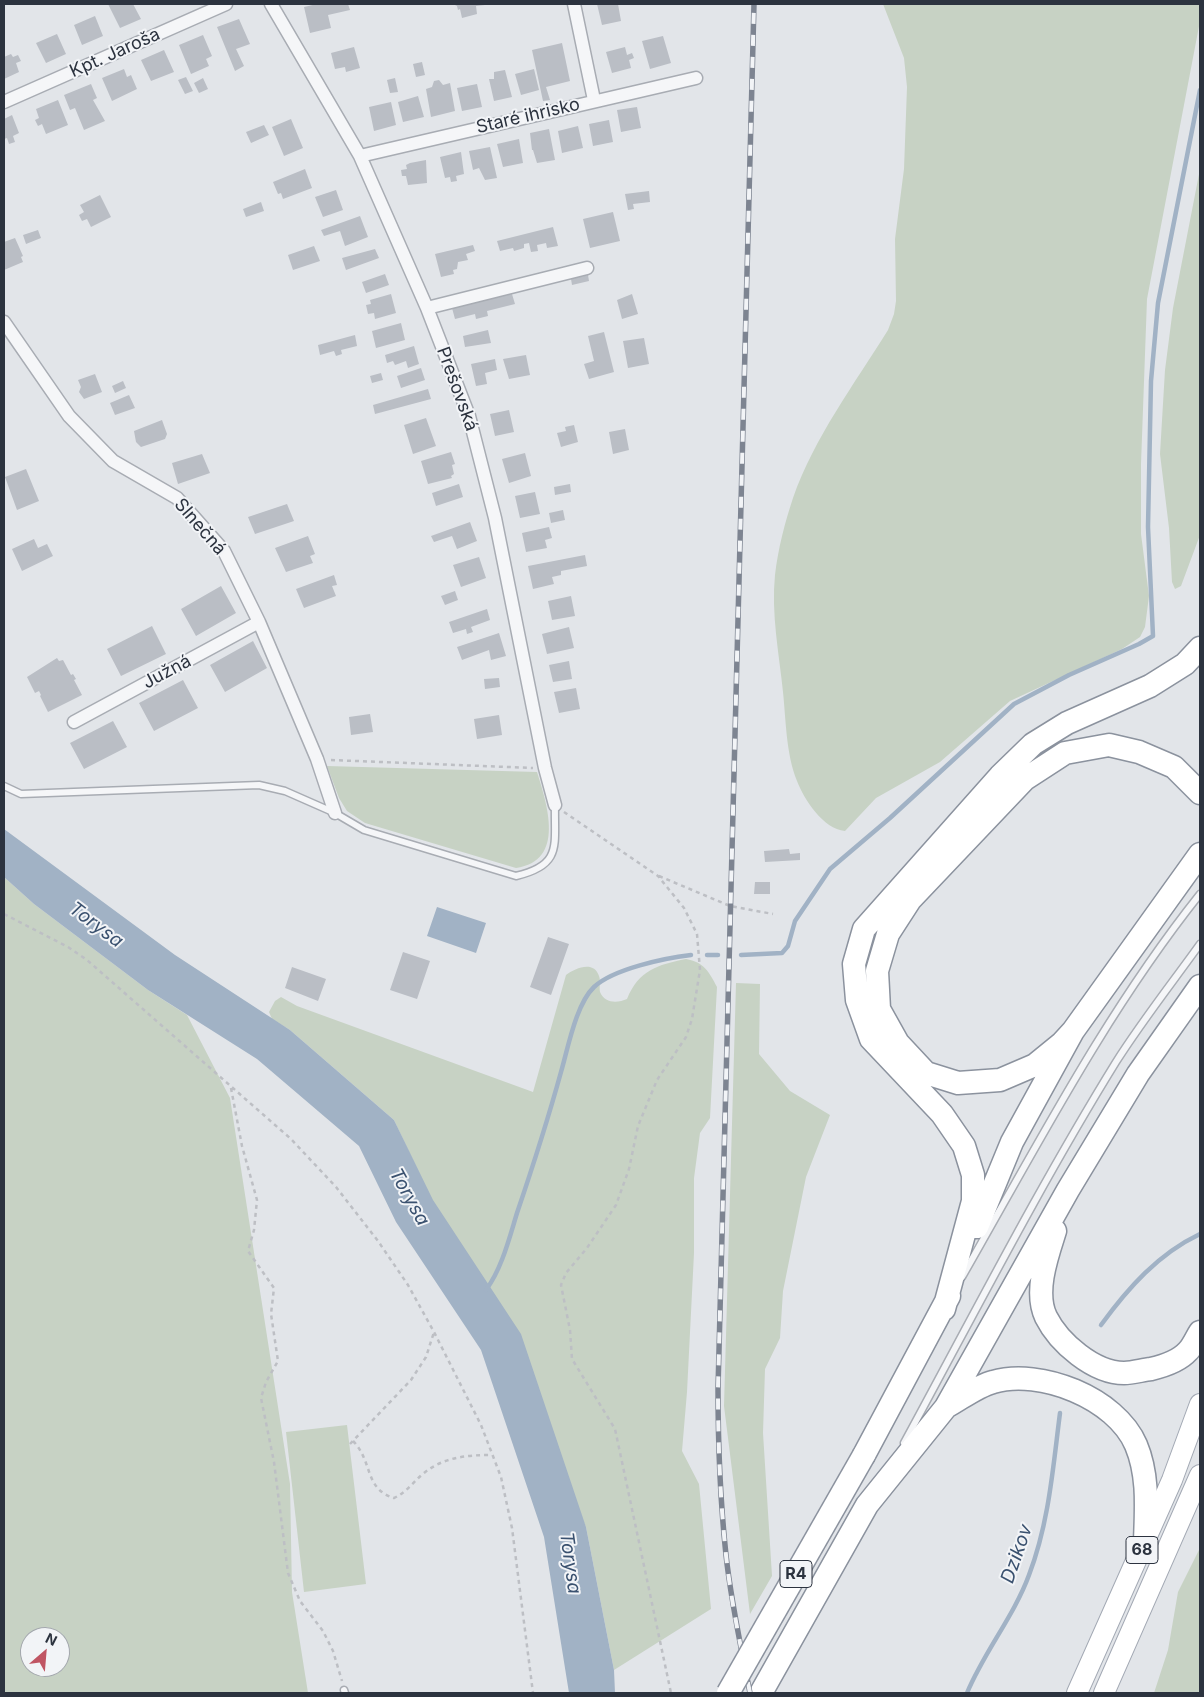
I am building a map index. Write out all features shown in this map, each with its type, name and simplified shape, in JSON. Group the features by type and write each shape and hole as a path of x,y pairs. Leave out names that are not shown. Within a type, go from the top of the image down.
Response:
{"highway":[{"path":"944,1309 973,1201 973,1175 964,1146 942,1114 898,1071 871,1039 857,1000 854,964 864,929 1000,776 1033,744 1068,723 1150,686 1185,664 1200,648"},
{"path":"1200,793 1174,767 1138,752 1110,745 1065,753 1025,779 910,900 888,934 877,971 879,1009 898,1043 926,1074 958,1083 1000,1080 1035,1066 1062,1043 1073,1030 1200,854"},
{"path":"867,1504 946,1407 1068,1190 1138,1074 1196,991"},
{"path":"944,1309 1012,1142 1073,1030"},
{"path":"1068,1190 1047,1258 1042,1299 1046,1316 1068,1345 1087,1360 1103,1368 1124,1373 1159,1367 1175,1361 1188,1351 1200,1332"},
{"name":"R4","path":"728,1693 864,1455 944,1309"},
{"path":"946,1407 992,1382 1011,1378 1032,1378 1075,1390 1111,1412 1135,1443 1142,1464 1146,1488 1145,1542"},
{"name":"R4","path":"761,1693 867,1504"}],"main road":[{"name":"68","path":"1077,1693 1172,1480 1200,1404"},
{"name":"68","path":"1104,1693 1200,1475"}],"street":[{"name":"Kpt. Jaroša","path":"4,102 226,4"},
{"name":"Prešovská","path":"271,4 360,156 427,308 469,416 495,518 545,768 555,805"},
{"path":"574,4 594,100"},
{"name":"Staré ihrisko","path":"360,156 594,100 696,78"},
{"path":"427,308 587,268"},
{"name":"Slnečná","path":"4,322 8,336 75,422 113,461 178,498 224,551 259,622 317,759 336,813"},
{"name":"Južná","path":"74,722 259,622"}],"lane":[{"path":"4,786 11,791 27,794 258,785 285,791 336,813 364,830 516,876 535,872 546,865 554,853 555,805"},
{"name":"R4","path":"944,1309 1096,1041 1184,914 1200,894"},
{"path":"902,1447 1050,1175 1102,1086 1154,1006 1200,944"},
{"name":"R4","path":"867,1504 897,1456"}],"path":[{"path":"317,759 545,768"},
{"path":"555,805 579,824 658,876 730,906 773,914"},
{"path":"658,876 684,908 697,934 700,970 692,1019 686,1037 653,1089 638,1126 629,1169 616,1205 587,1248 566,1273 561,1285 570,1330 572,1359 615,1429 671,1693"},
{"path":"4,914 68,947 87,960 291,1139 336,1187 388,1256 434,1332 481,1425 501,1477 512,1528 533,1693"},
{"path":"231,1087 242,1146 257,1200 254,1230 248,1251 274,1288 271,1314 278,1361 266,1382 261,1398 274,1462 288,1573 300,1600 323,1631 330,1644 345,1691"},
{"path":"350,1444 410,1380 426,1358 434,1332"},
{"path":"353,1441 361,1449 371,1481 384,1495 394,1498 404,1493 425,1473 445,1461 466,1455 492,1455"}],"green space":[{"path":"883,4 1200,4 1200,21 1147,299 1141,464 1141,534 1149,596 1145,627 1140,637 1122,649 1010,701 940,762 876,798 845,831 829,825 815,812 804,796 793,771 787,737 776,634 774,589 776,565 782,536 793,498 802,476 836,411 888,330 894,314 896,301 895,239 904,169 907,87 904,58"},
{"path":"1200,169 1200,535 1181,586 1175,589 1172,582 1169,528 1160,454 1165,370 1173,308"},
{"path":"327,766 537,772 548,815 547,843 542,855 532,863 516,868 365,823 347,811 339,798"},
{"path":"4,877 34,904 148,990 187,1015 230,1098 290,1484 292,1592 308,1693 4,1693"},
{"path":"686,959 702,965 717,987 710,1118 700,1133 694,1178 694,1253 682,1451 699,1484 711,1609 614,1670 586,1527 394,1120 290,1030 272,1019 269,1012 275,1001 281,997 297,1006 533,1092 566,975 579,968 593,968 599,976 602,996 608,1001 620,1001 627,999 637,981 650,970"},
{"path":"736,983 760,984 759,1054 790,1091 830,1115 806,1177 783,1291 780,1338 765,1369 763,1433 772,1576 750,1614 724,1406"},
{"path":"347,1425 366,1584 304,1592 286,1432"},
{"path":"1200,1548 1200,1693 1154,1693 1168,1650 1178,1592"}],"water":[{"name":"Torysa","path":"4,829 175,955 290,1030 394,1120 433,1200 521,1334 586,1527 614,1670 615,1693 569,1693 544,1537 481,1350 396,1222 359,1146 257,1059 148,990 34,904 4,877"},
{"path":"437,907 486,923 476,953 427,936"}],"building":[{"path":"108,4 133,4 141,19 120,28"},
{"path":"317,4 348,4 350,10 328,15 331,28 310,33 304,7"},
{"path":"453,4 485,5 476,6 477,14 462,18 460,9 458,10 457,6"},
{"path":"597,4 618,4 621,21 602,25"},
{"path":"95,16 103,36 82,45 74,25"},
{"path":"239,19 250,44 236,49 244,66 235,71 217,27"},
{"path":"57,34 66,54 46,63 36,43"},
{"path":"203,35 212,56 206,59 209,66 191,74 179,45"},
{"path":"663,36 671,63 650,69 642,41"},
{"path":"562,43 570,81 546,87 550,100 543,101 532,50"},
{"path":"354,47 360,68 346,72 345,67 335,69 331,53"},
{"path":"625,47 627,55 632,53 634,58 629,60 631,68 612,73 606,52"},
{"path":"164,50 174,72 151,81 141,60"},
{"path":"11,54 13,57 18,55 21,61 16,63 19,72 4,79 4,57"},
{"path":"422,62 425,75 416,77 413,64"},
{"path":"124,69 127,77 131,75 137,89 112,101 102,78"},
{"path":"534,69 539,90 521,95 515,74"},
{"path":"505,70 512,97 494,101 489,79 494,79 494,72"},
{"path":"186,77 193,91 185,94 178,80"},
{"path":"203,78 208,89 199,93 194,83"},
{"path":"395,78 398,92 390,93 387,80"},
{"path":"439,80 443,85 450,83 455,111 431,117 426,89 432,87 434,81"},
{"path":"91,84 97,98 93,100 105,121 84,130 75,108 70,110 64,95"},
{"path":"477,84 482,107 462,111 457,88"},
{"path":"418,96 424,117 403,122 398,102"},
{"path":"58,100 68,125 46,134 42,124 38,126 35,120 39,118 36,109"},
{"path":"391,102 396,125 374,131 369,107"},
{"path":"637,107 641,128 621,132 617,110"},
{"path":"12,115 19,133 13,136 15,142 9,144 7,138 4,139 4,119"},
{"path":"291,119 303,148 284,156 272,127"},
{"path":"609,120 613,142 593,146 589,124"},
{"path":"264,125 269,135 251,143 246,132"},
{"path":"578,126 583,148 562,153 558,131"},
{"path":"549,129 555,160 537,163 532,150 530,133"},
{"path":"519,139 523,163 503,167 497,144"},
{"path":"490,147 497,178 485,180 479,168 473,170 469,151"},
{"path":"461,152 464,174 456,176 457,181 451,182 450,177 445,178 440,157"},
{"path":"426,160 427,183 408,185 406,176 402,176 401,170 407,169 406,165 410,163"},
{"path":"305,169 312,188 283,199 281,193 278,194 273,182"},
{"path":"336,190 343,210 323,217 315,197"},
{"path":"649,191 650,202 633,204 634,209 628,210 625,194"},
{"path":"100,195 111,217 91,227 87,219 82,221 79,215 84,212 80,205"},
{"path":"261,202 264,211 246,217 243,209"},
{"path":"613,212 620,241 590,248 583,219"},
{"path":"360,216 368,237 345,246 340,231 324,236 321,230"},
{"path":"553,227 558,246 547,248 546,243 537,245 538,251 531,252 529,243 524,244 524,248 514,251 513,248 500,251 497,241"},
{"path":"38,230 41,238 26,244 23,235"},
{"path":"15,238 23,256 21,257 23,262 4,270 4,242"},
{"path":"473,245 475,251 466,254 468,260 458,262 457,269 453,270 454,274 441,277 435,254"},
{"path":"314,246 320,261 293,270 288,255"},
{"path":"375,249 379,258 346,270 342,258"},
{"path":"385,274 389,285 366,293 362,282"},
{"path":"588,275 589,281 572,285 571,279"},
{"path":"391,294 396,313 375,319 374,313 368,314 366,305 371,304 370,300"},
{"path":"512,294 515,304 487,311 488,316 476,319 475,314 455,319 452,308"},
{"path":"632,294 638,314 622,319 617,300"},
{"path":"401,323 405,340 376,348 372,331"},
{"path":"488,330 491,343 465,347 463,336"},
{"path":"604,332 614,372 589,379 584,364 594,361 588,336"},
{"path":"355,335 357,346 341,350 342,354 336,356 334,351 320,355 318,345"},
{"path":"644,338 649,364 628,368 623,341"},
{"path":"414,346 419,364 408,368 406,361 395,365 393,361 387,363 385,355"},
{"path":"526,355 530,375 509,379 503,359"},
{"path":"495,359 497,370 485,373 487,384 476,386 471,364"},
{"path":"421,368 425,380 401,388 397,376"},
{"path":"381,373 383,380 372,383 370,376"},
{"path":"95,374 102,392 84,399 79,392 81,387 78,380"},
{"path":"123,381 126,388 115,393 112,386"},
{"path":"428,389 431,399 375,414 373,405"},
{"path":"129,395 135,408 115,415 110,403"},
{"path":"509,410 514,432 495,436 490,414"},
{"path":"426,418 436,446 413,454 404,425"},
{"path":"162,420 167,434 165,439 141,447 136,442 134,431"},
{"path":"574,425 578,442 561,447 557,433 566,431 565,427"},
{"path":"625,429 629,450 613,454 609,432"},
{"path":"451,452 455,464 452,465 454,474 451,476 452,478 428,484 421,461"},
{"path":"525,453 531,476 509,483 502,459"},
{"path":"202,454 210,473 178,484 172,463"},
{"path":"26,469 39,501 17,510 5,477"},
{"path":"459,484 463,497 436,506 432,493"},
{"path":"570,484 571,492 555,495 554,487"},
{"path":"535,492 540,514 520,518 515,496"},
{"path":"287,504 294,521 255,534 248,517"},
{"path":"563,510 565,520 551,523 549,513"},
{"path":"470,522 477,541 457,549 452,536 434,542 431,536"},
{"path":"549,527 552,538 545,540 547,548 526,552 522,533"},
{"path":"308,536 315,554 310,556 313,563 286,572 275,548"},
{"path":"34,539 38,548 47,544 53,556 22,571 12,549"},
{"path":"585,555 587,566 561,571 561,575 552,577 554,584 533,589 528,566"},
{"path":"479,557 486,578 461,587 453,565"},
{"path":"334,575 337,585 332,586 336,596 304,608 296,589"},
{"path":"221,586 236,613 196,636 181,609"},
{"path":"455,591 458,600 445,605 441,596"},
{"path":"571,596 575,616 552,620 548,601"},
{"path":"487,609 490,620 471,627 473,632 467,634 466,629 453,633 449,622"},
{"path":"152,626 166,654 121,676 107,649"},
{"path":"569,627 574,648 547,654 542,634"},
{"path":"499,633 506,656 491,660 489,650 462,660 457,647"},
{"path":"253,641 267,668 225,692 210,665"},
{"path":"57,658 59,661 63,660 71,675 73,674 82,695 48,712 39,691 35,693 27,677"},
{"path":"569,661 572,679 553,682 549,665"},
{"path":"499,678 500,687 485,689 484,679"},
{"path":"183,680 198,708 154,731 139,703"},
{"path":"576,688 580,709 559,713 554,692"},
{"path":"370,714 373,732 351,735 349,717"},
{"path":"499,715 502,735 477,739 474,719"},
{"path":"113,721 127,747 84,769 70,743"},
{"path":"789,849 790,854 800,853 800,860 765,862 764,851"},
{"path":"755,882 770,882 770,894 754,894"},
{"path":"548,937 569,944 551,995 530,987"},
{"path":"403,952 430,961 417,999 390,990"},
{"path":"292,967 326,979 318,1001 285,988"}],"waterway":[{"path":"741,955 782,953 788,946 795,921 830,869 890,818 1014,704 1069,675 1153,636 1148,527 1151,381 1158,303 1200,90"},
{"path":"486,1290 504,1253 546,1125 573,1027 582,1004 594,987 614,975 640,965 691,955"},
{"path":"707,955 718,955"},
{"name":"Dzikov","path":"1101,1325 1145,1273 1171,1251 1200,1234"},
{"name":"Dzikov","path":"967,1693 1023,1590 1036,1555 1046,1515 1060,1413"}],"railway":[{"path":"750,1693 733,1607 726,1555 720,1472 718,1388 754,4"}]}
